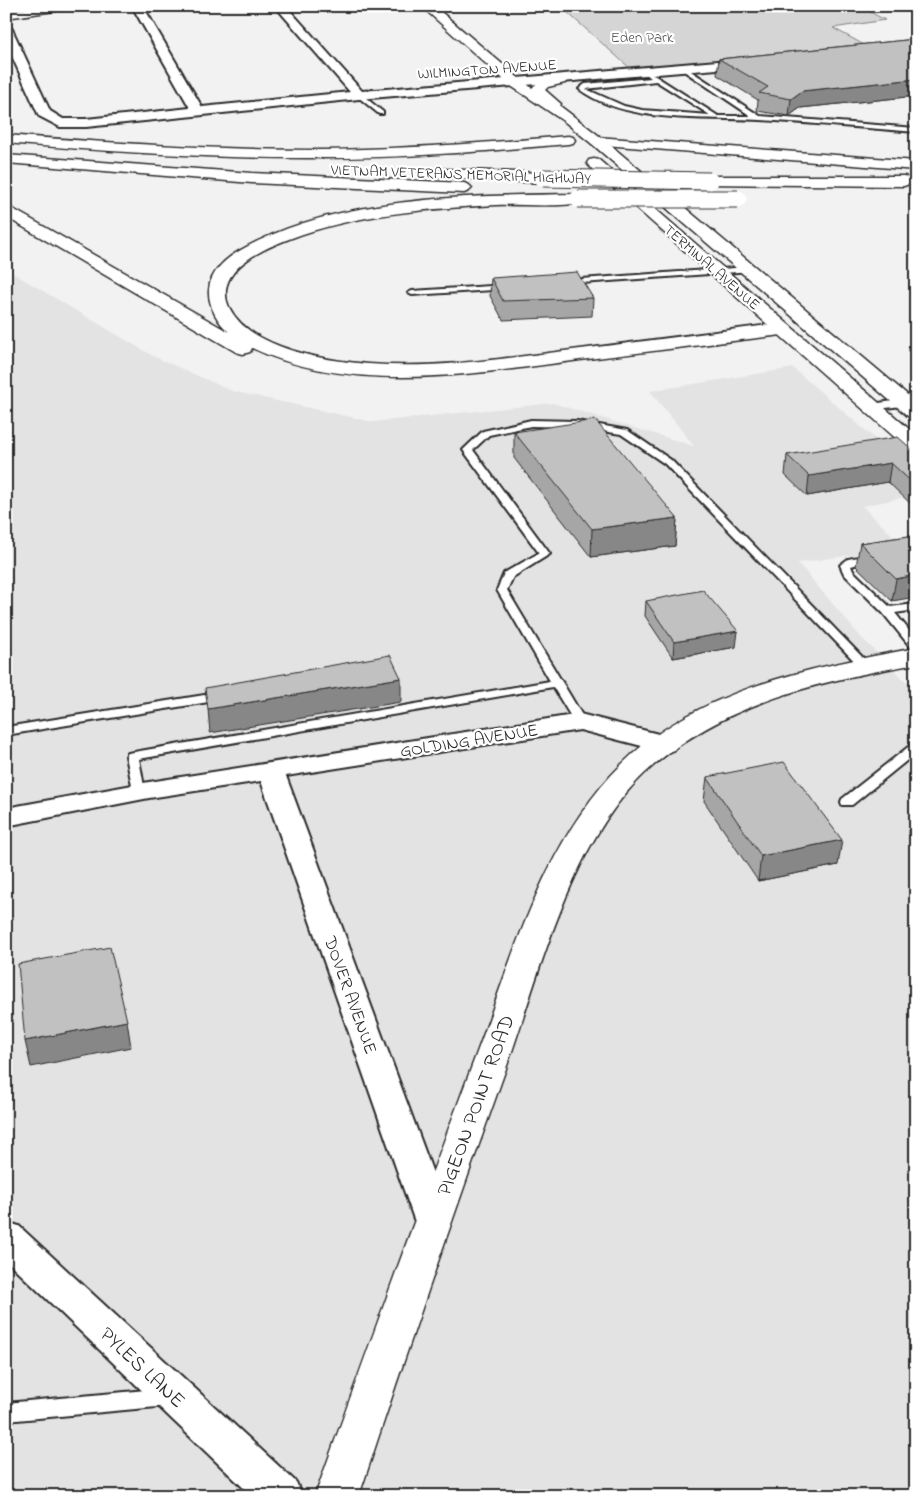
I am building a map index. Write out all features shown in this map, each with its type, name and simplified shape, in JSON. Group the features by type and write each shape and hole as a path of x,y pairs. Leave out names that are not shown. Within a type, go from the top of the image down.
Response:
{"main road":[{"path":"6,15 68,6"},
{"name":"TERMINAL AVENUE","path":"428,6 516,83 570,119 598,141 820,330 912,405"},
{"path":"560,80 543,84 538,89 538,92 564,111 570,119"},
{"name":"TERMINAL AVENUE","path":"516,83 520,92 544,119"},
{"path":"6,139 212,152 291,154 379,152 562,135 598,141 916,166"},
{"name":"TERMINAL AVENUE","path":"562,135 916,446"},
{"name":"VIETNAM VETERANS MEMORIAL HIGHWAY","path":"6,144 284,166 543,178 710,181 916,181"},
{"name":"VIETNAM VETERANS MEMORIAL HIGHWAY","path":"6,159 252,178 444,188 732,196 916,194"},
{"path":"790,196 808,195"},
{"path":"755,198 732,196 491,201 360,215 310,226 270,240 238,258 220,278 217,286 218,302 225,317 239,331 272,349 324,363 380,371 422,371 481,367 820,330"},
{"path":"6,210 237,344 288,365 339,375 392,380 461,378 787,333"},
{"path":"665,744 694,724 730,705 810,678 916,656"},
{"name":"PIGEON POINT ROAD","path":"337,1496 432,1220 548,905 576,846 601,806 633,769 665,744"}],"street":[{"path":"137,6 198,111"},
{"path":"280,6 359,95"},
{"name":"WILMINGTON AVENUE","path":"6,28 44,113 60,123 86,123 359,95 651,75 683,68 761,61"},
{"name":"GOLDING AVENUE","path":"6,817 139,792 580,722 665,744"},
{"name":"DOVER AVENUE","path":"271,771 432,1220"},
{"name":"PYLES LANE","path":"6,1237 281,1496"}],"lane":[{"path":"683,68 758,118"},
{"path":"718,118 651,75 585,86 582,89 622,108 642,112 718,118 758,118 916,130"},
{"path":"359,95 381,114"},
{"path":"560,283 749,269"},
{"path":"412,293 521,286"},
{"path":"871,407 912,405"},
{"path":"580,722 502,590 508,575 545,554 468,450 486,433 531,423 577,424 624,432 668,462 865,666"},
{"path":"888,555 852,561 845,565 848,572 887,610 916,647"},
{"path":"887,610 916,607"},
{"path":"139,792 132,756 557,683"},
{"path":"6,731 238,694"},
{"path":"847,802 916,747"},
{"path":"6,1412 175,1397"}],"shaded area":[{"path":"6,269 153,356 232,391 373,422 553,403 694,446 650,391 793,368 916,474 916,495 862,506 905,547 798,563 859,635 906,682 916,680 916,1496 6,1496"}],"green space":[{"name":"Eden Park","path":"560,6 859,6 885,20 833,28 868,47 631,69"}],"building":[{"path":"916,39 916,79 802,91 791,99 759,93 768,87 719,59"},
{"path":"577,272 593,298 503,301 491,278"},
{"path":"595,420 677,518 592,529 514,432"},
{"path":"898,437 916,453 916,486 891,463 809,476 787,455"},
{"path":"916,535 916,575 896,579 860,543"},
{"path":"703,590 738,631 674,642 646,601"},
{"path":"390,655 401,678 208,709 205,688"},
{"path":"784,762 842,840 761,856 707,777"},
{"path":"110,947 127,1021 25,1041 18,964"}]}
